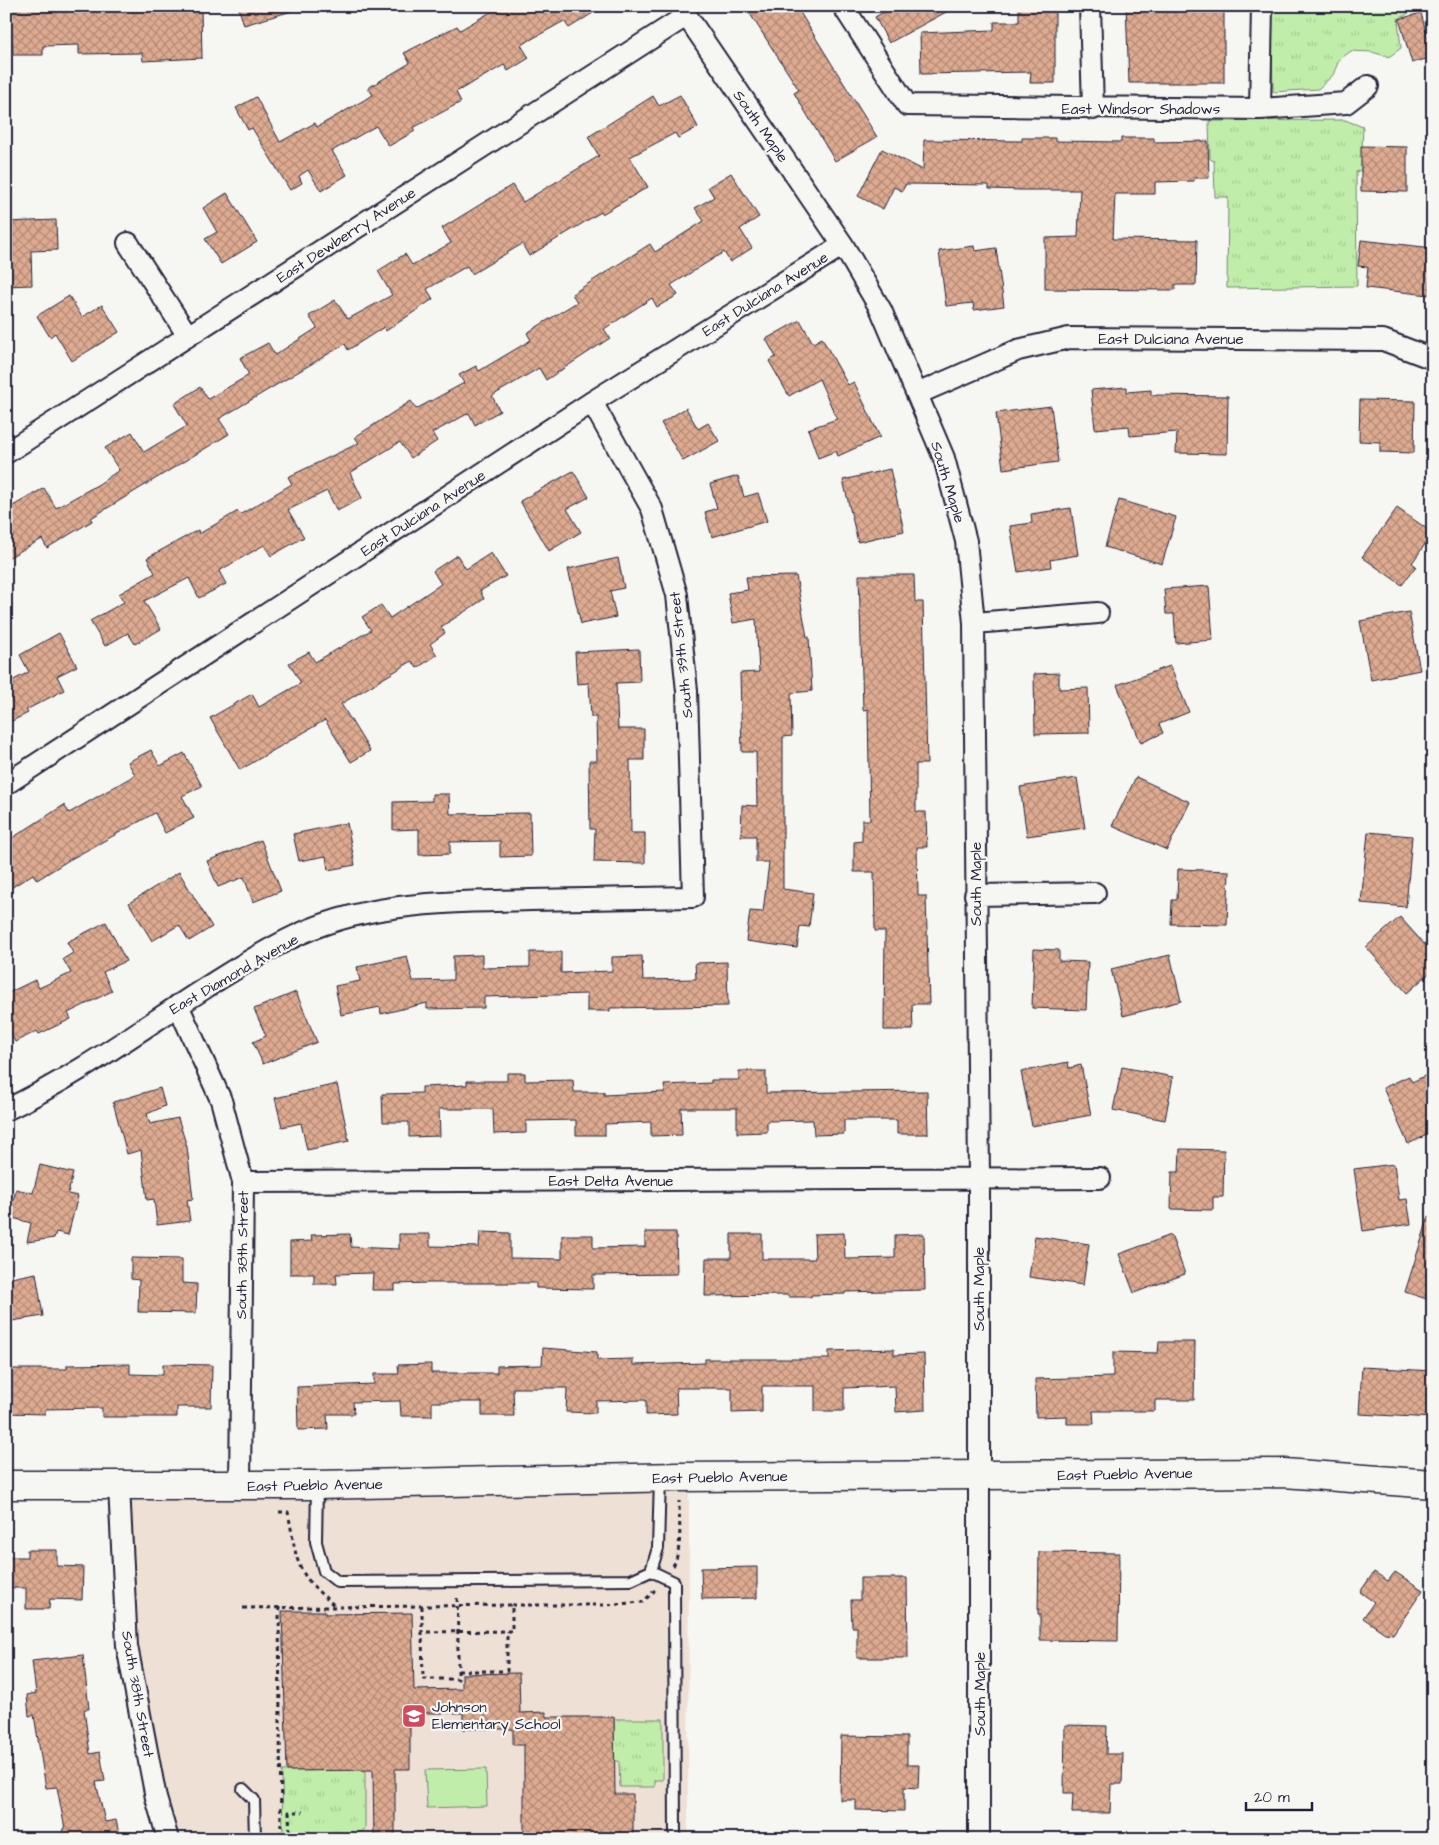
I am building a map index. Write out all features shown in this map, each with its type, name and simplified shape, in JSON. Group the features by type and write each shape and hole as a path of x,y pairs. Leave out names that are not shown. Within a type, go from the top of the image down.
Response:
{"street":[{"name":"East Windsor Shadows","path":"843,6 908,105 1093,109 1260,109 1346,103 1368,86"},
{"path":"1090,6 1093,109"},
{"path":"1260,109 1262,6"},
{"name":"South Maple","path":"683,11 844,245 881,310 944,458 966,541 974,623 979,1179 979,1839"},
{"name":"East Dewberry Avenue","path":"6,453 188,336 683,11"},
{"path":"128,243 188,336"},
{"name":"East Dulciana Avenue","path":"6,784 592,402 844,245"},
{"name":"East Dulciana Avenue","path":"917,394 1018,350 1069,338 1382,340 1433,359"},
{"name":"South 39th Street","path":"592,402 652,509 677,595 687,691 693,897"},
{"path":"974,623 1098,613"},
{"path":"976,895 1095,893"},
{"name":"East Diamond Avenue","path":"6,1110 85,1066 178,1006 288,939 357,913 446,902 693,897"},
{"name":"South 38th Street","path":"178,1006 221,1100 243,1182 240,1486"},
{"name":"East Delta Avenue","path":"243,1182 1100,1178"},
{"name":"East Pueblo Avenue","path":"6,1486 271,1486 660,1478 1284,1473 1433,1484"},
{"name":"South 38th Street","path":"119,1486 127,1646 156,1798 168,1839"}],"lane":[{"path":"651,1572 658,1548 660,1478"},
{"path":"316,1485 316,1542 324,1572 338,1582 631,1580 651,1572 674,1582 676,1839"},
{"path":"243,1789 254,1800 255,1839"}],"path":[{"path":"271,1486 269,1511 288,1512 295,1556 302,1574 317,1591 336,1607"},
{"path":"422,1606 423,1679 458,1679 457,1581"},
{"path":"243,1608 512,1605 512,1631 422,1632"},
{"path":"280,1607 281,1839"},
{"path":"458,1671 507,1670 507,1631"},
{"path":"290,1839 289,1812 303,1812"}],"shaded area":[{"name":"Johnson Elementary School","path":"689,1477 688,1839 168,1839 127,1646 119,1486"}],"green space":[{"path":"1271,6 1419,6 1398,20 1401,48 1389,57 1372,52 1351,51 1339,60 1333,75 1318,89 1273,92"},
{"path":"1345,120 1363,127 1361,170 1356,172 1357,286 1227,288 1228,197 1215,197 1214,161 1210,159 1209,121"},
{"path":"614,1719 663,1719 663,1780 655,1780 655,1787 620,1787 619,1761 614,1761"},
{"path":"486,1769 487,1806 427,1808 425,1770"},
{"path":"365,1770 365,1829 349,1839 283,1839 282,1771"}],"building":[{"path":"6,6 98,6 98,11 141,9 141,6 164,6 164,10 201,9 202,58 143,61 142,53 79,54 79,45 43,46 43,55 13,55 12,40 6,40"},
{"path":"238,6 291,6 292,11 244,25"},
{"path":"501,6 604,6 569,28 564,21 521,45 529,58 508,71 504,65 456,92 461,102 413,128 415,131 389,146 376,126 332,151 347,175 321,191 308,170 299,176 302,183 290,190 252,128 248,130 236,108 256,97 280,142 315,123 317,127 373,95 368,88 410,63 404,53 457,26 460,30"},
{"path":"745,6 796,6 877,137 835,161 794,93 799,90"},
{"path":"894,6 957,6 889,43 875,17"},
{"path":"1019,6 1055,6 1055,83 1030,83 1031,72 921,74 920,33 994,30 994,22 1019,22"},
{"path":"1126,6 1224,6 1224,83 1129,83"},
{"path":"1421,13 1433,57 1412,63 1399,19"},
{"path":"680,95 698,127 678,138 675,133 630,157 648,187 602,214 601,212 529,256 522,244 472,274 467,266 427,289 433,299 386,331 384,327 348,350 345,344 219,419 229,434 91,518 92,521 47,548 42,539 6,559 6,510 44,488 56,508 99,484 119,470 105,448 132,432 144,452 187,426 174,404 200,387 208,399 249,375 240,358 268,343 275,355 317,328 309,316 335,300 348,319 392,295 378,271 405,254 412,265 451,243 442,228 512,185 523,202 599,156 588,137 653,96 659,106"},
{"path":"1022,138 1055,138 1055,141 1121,142 1121,138 1154,138 1154,142 1208,141 1209,178 1194,178 1194,181 1155,182 1155,194 1115,194 1113,239 1197,240 1196,285 1175,285 1175,290 1045,289 1045,238 1078,237 1080,190 989,189 989,185 906,184 902,191 894,187 883,209 858,196 882,149 923,170 924,140 1022,141"},
{"path":"1361,146 1407,147 1407,192 1361,191"},
{"path":"731,173 759,217 740,229 752,248 730,262 724,252 671,285 678,295 657,307 652,298 604,329 610,338 546,380 539,368 492,396 500,411 475,425 469,413 432,433 437,441 411,458 400,442 350,473 362,498 337,511 327,491 288,510 304,537 271,556 264,545 219,571 226,584 199,598 189,578 144,601 161,629 135,644 128,633 105,646 90,621 124,602 119,594 155,573 147,558 198,530 199,534 238,511 241,514 292,484 288,477 359,443 355,437 411,401 416,409 464,383 459,375 476,366 479,371 531,340 527,333 577,302 572,294 650,244 655,252 704,221 695,208 714,197 708,187"},
{"path":"227,193 257,242 221,264 205,239 217,232 203,208"},
{"path":"56,220 57,250 31,251 32,285 6,286 6,222"},
{"path":"1361,240 1433,248 1429,295 1366,288 1368,267 1358,266"},
{"path":"974,246 975,251 996,248 1004,306 974,310 973,303 946,306 939,251"},
{"path":"69,296 82,317 102,305 119,332 72,361 55,333 50,337 37,316"},
{"path":"800,320 813,343 822,338 848,385 854,382 880,437 838,456 836,451 818,458 808,429 837,419 819,379 789,396 769,361 776,357 766,339"},
{"path":"1127,387 1127,392 1151,390 1151,395 1228,396 1227,454 1176,453 1177,432 1130,436 1129,426 1095,429 1091,390"},
{"path":"1360,400 1415,401 1414,453 1380,452 1380,442 1359,441"},
{"path":"1051,406 1058,462 1003,469 996,413"},
{"path":"686,408 698,429 708,423 719,441 683,461 661,423"},
{"path":"890,469 904,531 858,542 843,480"},
{"path":"573,471 589,497 567,509 581,532 549,551 520,501"},
{"path":"738,476 744,497 758,493 767,521 712,537 705,512 717,508 710,484"},
{"path":"1119,500 1176,517 1162,564 1105,547"},
{"path":"1071,508 1078,555 1050,560 1051,567 1018,572 1010,526 1032,523 1031,514"},
{"path":"1397,508 1433,533 1412,563 1416,566 1402,585 1362,557"},
{"path":"491,553 506,576 480,591 484,599 441,627 445,633 430,644 437,655 417,668 412,661 341,704 370,751 351,762 325,720 240,770 210,718 252,694 259,707 301,683 289,663 309,652 315,662 371,630 362,617 381,605 390,618 441,584 433,571 457,555 466,569"},
{"path":"618,558 624,588 610,591 616,617 581,624 568,569"},
{"path":"859,575 914,575 915,602 923,602 927,764 916,764 916,812 926,812 927,847 917,847 918,896 926,896 929,1004 912,1004 913,1030 884,1030 885,931 875,931 874,872 854,872 854,842 862,841 862,820 870,820 868,709 863,710"},
{"path":"796,576 807,637 809,637 812,691 791,693 792,736 783,737 783,889 813,893 809,927 800,926 797,948 746,941 750,911 763,912 769,862 756,862 756,836 741,836 742,805 757,806 756,752 742,752 740,673 759,672 756,619 733,623 728,593 748,590 746,577"},
{"path":"1209,586 1213,640 1176,643 1174,614 1166,614 1164,589"},
{"path":"1409,612 1420,670 1371,680 1360,621"},
{"path":"59,633 77,666 57,676 64,690 26,710 28,713 6,724 6,684 29,672 20,655"},
{"path":"639,649 640,682 616,683 618,729 644,729 644,760 630,760 631,833 645,833 645,863 594,862 595,829 590,829 589,761 597,761 596,717 591,717 589,683 577,684 575,652"},
{"path":"1170,666 1189,712 1159,724 1163,733 1141,743 1117,685"},
{"path":"1059,673 1059,689 1088,688 1089,733 1035,734 1034,674"},
{"path":"151,750 160,766 184,753 202,786 182,796 194,818 165,833 155,813 69,860 37,880 33,874 6,891 6,842 64,805 69,813 135,775 128,762"},
{"path":"1136,777 1190,802 1167,850 1112,826"},
{"path":"1077,778 1085,828 1027,836 1020,787"},
{"path":"432,794 449,794 450,814 530,813 531,856 500,857 500,841 450,842 450,854 419,855 419,829 393,830 393,802 432,801"},
{"path":"347,823 355,865 328,870 326,856 299,861 293,834"},
{"path":"1368,832 1412,836 1406,907 1361,903"},
{"path":"261,840 281,891 253,902 244,877 218,887 207,861"},
{"path":"1178,869 1229,871 1227,925 1171,924 1172,900 1177,900"},
{"path":"179,872 212,927 189,941 179,925 152,941 129,903"},
{"path":"1400,917 1424,944 1433,936 1433,970 1407,993 1366,947"},
{"path":"106,922 126,961 103,972 112,991 68,1013 71,1019 39,1034 37,1031 15,1042 6,1024 6,994 35,980 39,988 71,973 63,959 73,953 67,942"},
{"path":"1034,949 1059,950 1059,961 1088,962 1086,1010 1032,1008"},
{"path":"530,952 561,952 561,973 612,971 612,957 642,956 643,980 696,979 695,963 727,962 728,1006 610,1008 610,1011 587,1011 587,994 484,997 484,1008 427,1009 427,1003 381,1014 380,1007 341,1015 335,986 360,981 357,967 407,956 413,981 453,980 453,956 482,955 482,968 530,967"},
{"path":"1170,955 1181,1001 1123,1016 1111,969"},
{"path":"296,992 317,1042 263,1064 253,1042 266,1036 254,1009"},
{"path":"1068,1062 1069,1068 1081,1065 1091,1115 1032,1126 1021,1072"},
{"path":"1122,1067 1173,1077 1165,1120 1113,1110"},
{"path":"739,1071 766,1071 766,1093 927,1091 928,1134 897,1134 897,1120 844,1120 844,1134 814,1135 813,1120 767,1121 767,1132 737,1133 737,1108 681,1108 682,1135 651,1136 651,1122 605,1124 605,1135 576,1135 576,1120 526,1121 526,1133 494,1134 493,1109 439,1109 440,1136 409,1137 409,1122 383,1122 382,1094 422,1093 422,1087 467,1085 467,1081 507,1081 507,1073 525,1073 525,1081 573,1080 574,1092 604,1092 604,1095 665,1092 664,1085 711,1083 711,1080 739,1080"},
{"path":"1433,1072 1433,1132 1408,1144 1383,1088 1409,1076 1412,1082"},
{"path":"337,1084 349,1141 307,1150 301,1123 282,1127 275,1098"},
{"path":"160,1088 165,1106 147,1114 150,1124 178,1118 187,1147 193,1199 187,1200 190,1221 157,1225 154,1199 147,1200 141,1150 127,1154 113,1102"},
{"path":"1180,1149 1224,1150 1223,1197 1213,1197 1213,1210 1171,1209 1172,1172 1179,1172"},
{"path":"1394,1164 1399,1200 1407,1199 1411,1224 1363,1231 1354,1169"},
{"path":"40,1165 73,1173 68,1194 78,1196 68,1235 56,1232 54,1238 27,1242 31,1223 9,1217 16,1189 33,1193"},
{"path":"1429,1216 1433,1217 1433,1301 1405,1292"},
{"path":"480,1232 510,1233 510,1258 562,1259 562,1235 593,1235 593,1248 645,1247 645,1232 676,1232 677,1274 593,1275 593,1289 536,1288 536,1283 429,1283 395,1284 395,1290 372,1290 373,1273 336,1274 337,1284 314,1284 314,1274 290,1274 290,1242 312,1241 311,1235 350,1234 351,1247 399,1249 399,1234 430,1234 430,1246 479,1247"},
{"path":"844,1233 845,1259 895,1258 895,1235 924,1234 925,1290 845,1292 845,1294 811,1295 811,1297 789,1297 789,1295 705,1296 706,1258 731,1258 731,1234 762,1234 762,1259 815,1259 814,1234"},
{"path":"1171,1235 1185,1274 1134,1293 1119,1254"},
{"path":"1035,1236 1089,1244 1083,1285 1029,1277"},
{"path":"131,1258 182,1259 182,1283 197,1284 196,1313 138,1312 139,1280 131,1279"},
{"path":"36,1273 43,1316 12,1321 6,1279"},
{"path":"1159,1342 1195,1342 1194,1400 1155,1400 1155,1411 1093,1411 1094,1424 1067,1424 1067,1416 1036,1417 1035,1379 1113,1377 1113,1352 1158,1353"},
{"path":"543,1348 597,1352 597,1360 633,1359 633,1365 705,1363 705,1359 829,1359 829,1351 894,1349 894,1355 924,1354 925,1410 896,1412 895,1386 844,1388 844,1411 815,1411 815,1386 762,1386 762,1412 732,1413 732,1388 676,1388 677,1414 646,1415 646,1400 596,1401 596,1413 566,1412 567,1388 513,1388 514,1416 482,1416 482,1402 432,1402 432,1416 401,1416 400,1401 353,1402 354,1414 327,1414 328,1429 298,1430 297,1387 374,1384 374,1374 399,1374 398,1365 431,1364 431,1373 497,1373 497,1366 542,1365"},
{"path":"130,1364 130,1374 163,1375 163,1364 212,1365 211,1407 177,1407 177,1417 102,1417 102,1408 45,1409 45,1414 6,1413 6,1369 67,1369 67,1365"},
{"path":"1362,1367 1433,1371 1433,1418 1359,1414"},
{"path":"27,1550 57,1550 57,1566 83,1567 82,1600 50,1599 49,1609 26,1609 26,1588 6,1588 6,1557 27,1557"},
{"path":"1039,1552 1119,1553 1118,1641 1040,1640 1040,1614 1038,1614"},
{"path":"757,1567 757,1598 702,1599 701,1568"},
{"path":"1374,1572 1388,1581 1395,1572 1423,1590 1393,1634 1385,1633 1363,1618 1374,1602 1360,1592"},
{"path":"860,1578 907,1578 908,1658 857,1658 857,1627 852,1627 851,1600 860,1600"},
{"path":"282,1611 325,1611 325,1614 412,1613 414,1690 462,1689 462,1674 519,1673 520,1713 546,1712 546,1717 614,1717 615,1794 633,1794 633,1839 524,1839 524,1745 513,1745 513,1729 463,1729 463,1713 410,1713 410,1769 395,1769 395,1839 374,1839 373,1770 287,1771"},
{"path":"83,1655 89,1709 84,1709 90,1754 100,1752 105,1781 96,1782 105,1822 116,1820 120,1839 64,1839 63,1830 65,1829 57,1787 46,1788 34,1715 29,1716 27,1695 36,1693 32,1661"},
{"path":"1065,1725 1107,1726 1106,1754 1123,1754 1122,1784 1111,1784 1110,1813 1072,1813 1073,1793 1064,1793"},
{"path":"841,1736 907,1737 907,1765 919,1765 918,1788 904,1787 904,1811 856,1810 856,1800 840,1800"}],"place":[{"name":"Johnson Elementary School","path":"414,1716"}]}
